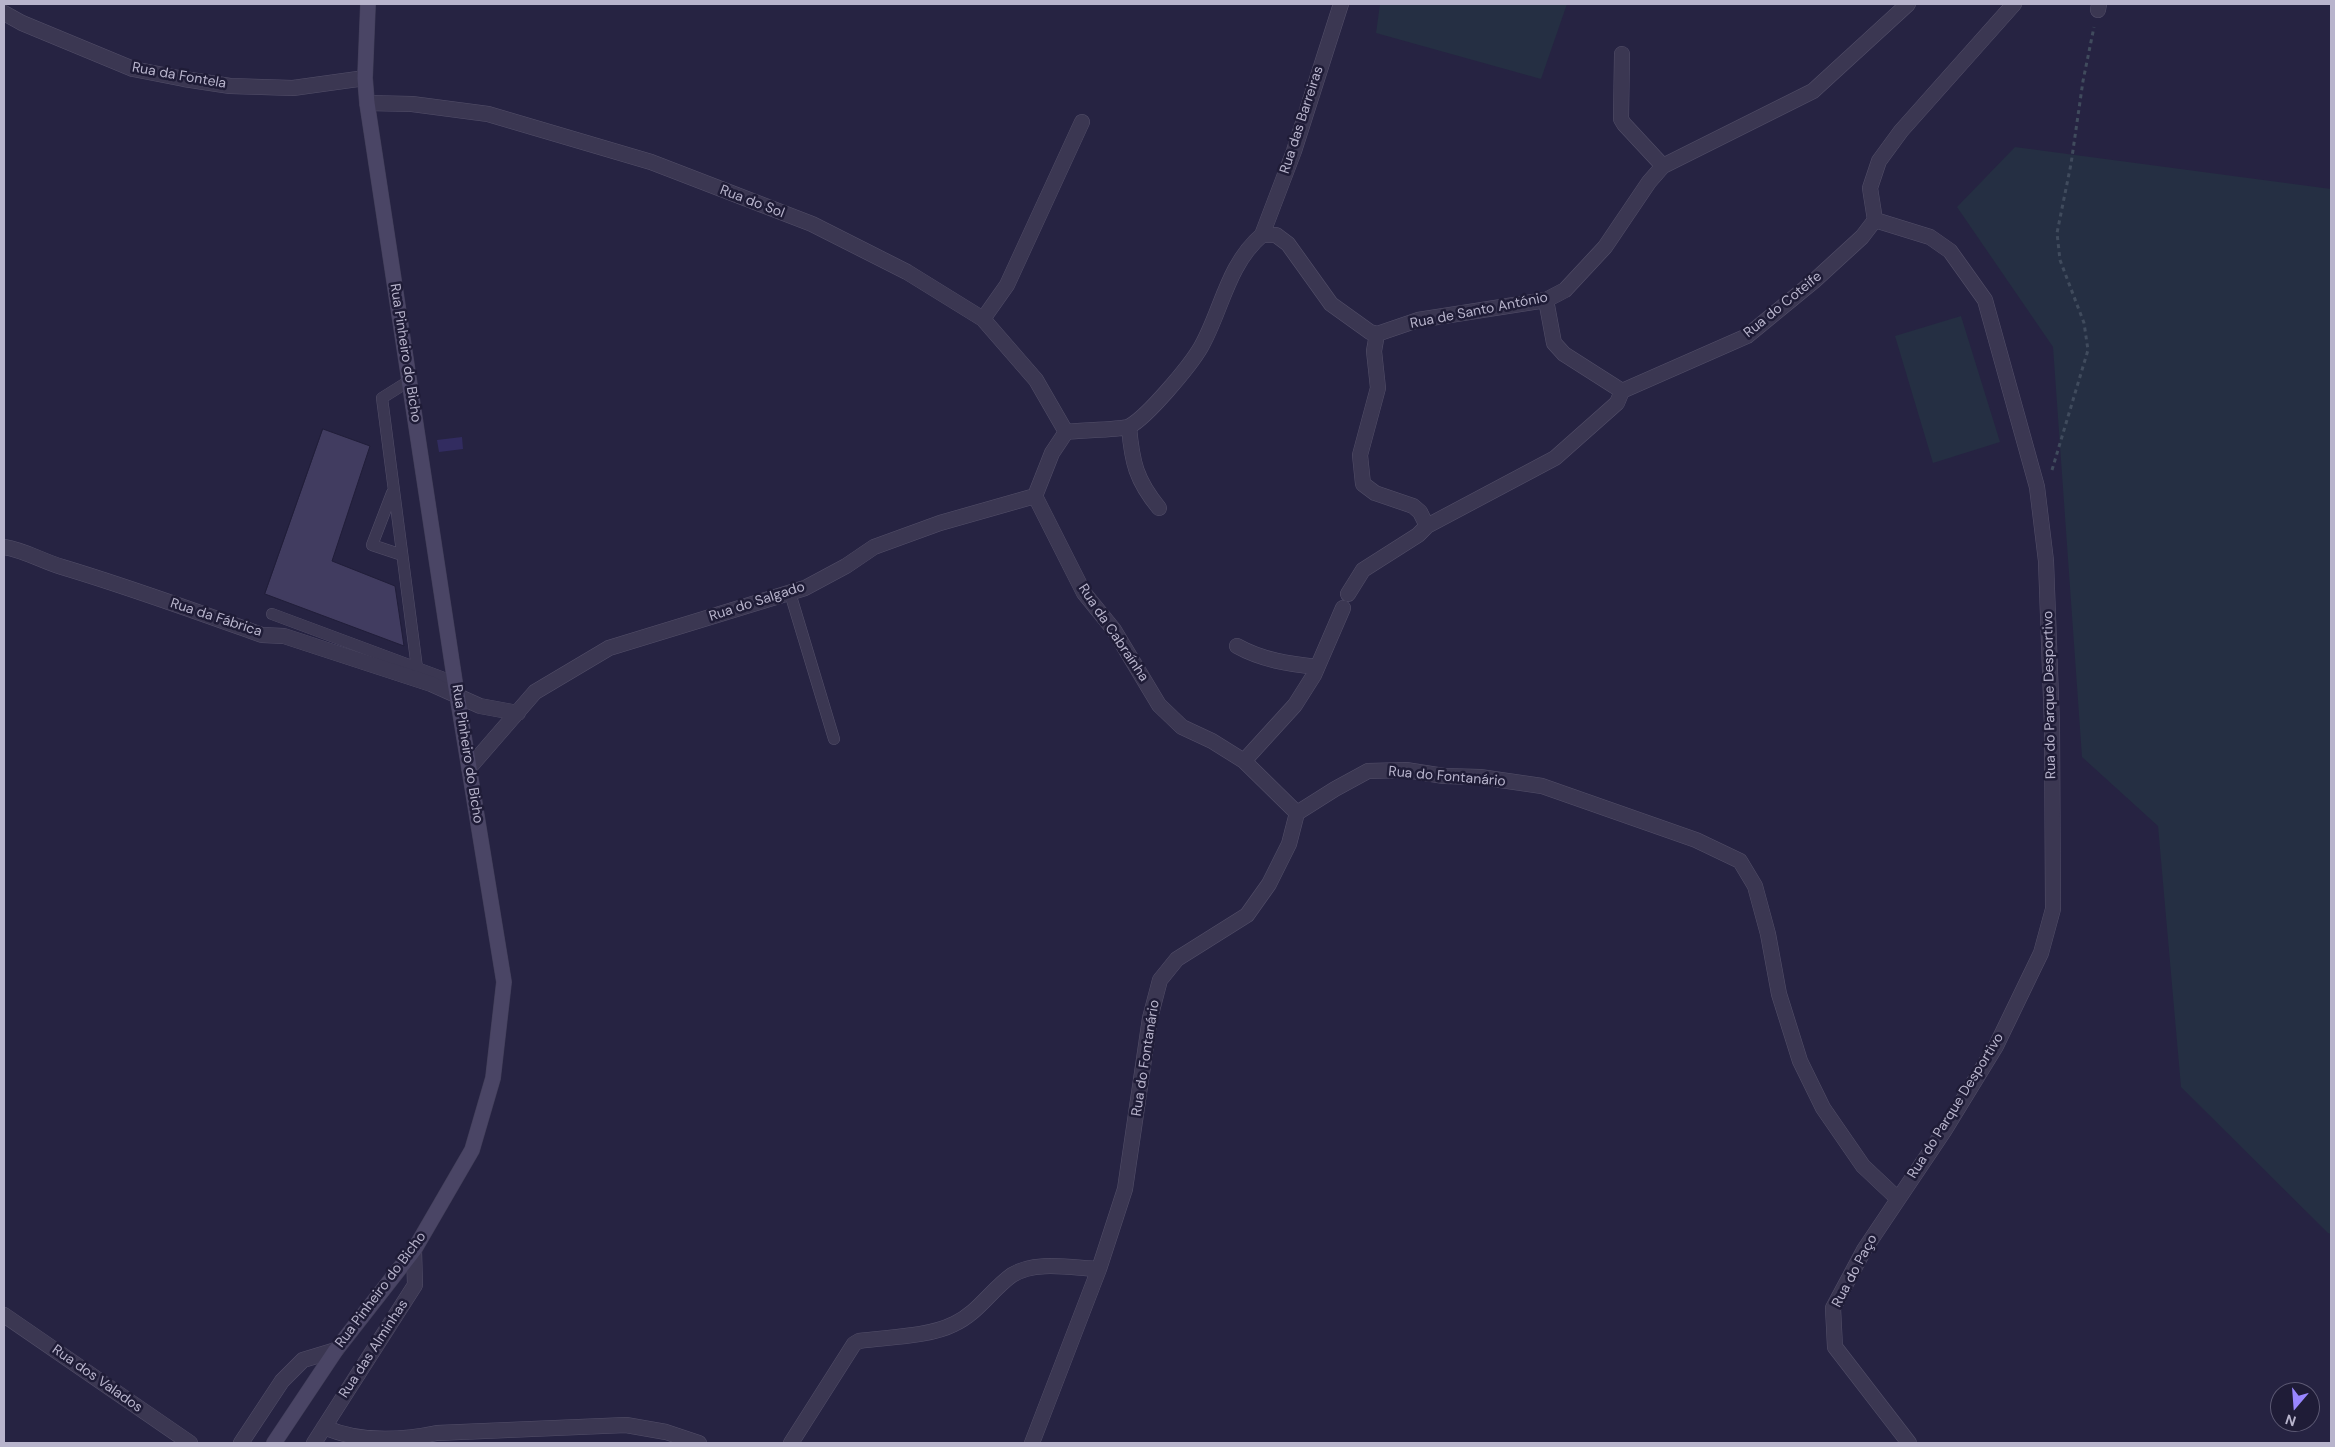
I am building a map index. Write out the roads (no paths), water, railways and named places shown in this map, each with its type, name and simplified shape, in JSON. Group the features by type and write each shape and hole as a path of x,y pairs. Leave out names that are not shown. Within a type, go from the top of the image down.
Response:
{"main road":[{"name":"Rua Pinheiro do Bicho","path":"274,1443 336,1350 414,1250 472,1150 493,1078 504,982 456,689 367,103 365,78 368,4"}],"street":[{"name":"Rua das Barreiras","path":"1262,235 1294,151 1341,4"},
{"name":"Rua de Santo António","path":"1377,334 1418,320 1546,300 1565,290 1605,247 1649,182 1663,166 1813,91 1908,4"},
{"path":"1875,220 1870,188 1879,161 1900,131 2014,4"},
{"name":"Rua da Fontela","path":"4,13 22,23 133,69 184,79 230,86 292,88 365,78"},
{"path":"1622,54 1622,119 1663,166"},
{"name":"Rua do Sol","path":"367,103 412,104 488,114 651,162 812,224 907,272 983,319 1036,380 1066,432"},
{"path":"983,319 1008,285 1082,122"},
{"name":"Rua do Coteife","path":"1622,391 1746,336 1814,281 1862,237 1875,220"},
{"name":"Rua do Parque Desportivo","path":"1875,220 1930,237 1950,251 1985,300 2037,487 2046,561 2052,726 2053,909 2040,953 1996,1046 1944,1131 1898,1200"},
{"path":"1034,496 1052,453 1066,432 1129,427 1162,397 1201,348 1224,290 1249,246 1262,235 1276,236 1288,244 1331,304 1361,328 1377,334 1374,351 1378,388 1360,456 1363,484 1375,493 1413,506 1420,512 1428,526"},
{"path":"1244,761 1295,705 1318,666 1345,601 1363,570 1418,535 1428,526 1555,458 1616,404 1622,391 1564,354 1554,343 1546,300"},
{"path":"1129,427 1131,455 1136,473 1144,488 1159,508"},
{"name":"Rua do Salgado","path":"470,768 535,692 609,648 805,588 846,566 874,547 940,523 1034,496"},
{"name":"Rua da Cabraínha","path":"1034,496 1084,594 1114,630 1159,705 1182,727 1212,741 1244,761 1297,813"},
{"name":"Rua da Fábrica","path":"4,547 262,635 284,636 431,684 456,689"},
{"path":"1237,646 1268,659 1318,666"},
{"path":"456,689 480,706 518,713"},
{"name":"Rua do Fontanário","path":"1032,1443 1099,1269 1125,1189 1150,1018 1160,980 1177,959 1246,915 1269,884 1289,844 1297,813 1368,771 1406,770 1444,776 1480,777 1542,786 1696,840 1740,861 1755,886 1768,934 1779,994 1800,1061 1823,1108 1863,1166 1898,1200"},
{"name":"Rua do Paço","path":"1898,1200 1864,1250 1833,1308 1835,1347 1910,1443"},
{"name":"Rua das Alminhas","path":"314,1443 415,1285 414,1250"},
{"path":"792,1443 854,1344 926,1332 952,1325 976,1310 1013,1275 1024,1270 1038,1267 1099,1269"},
{"name":"Rua dos Valados","path":"4,1314 190,1443"},
{"path":"241,1443 282,1381 303,1360 336,1350"},
{"path":"324,1427 350,1436 392,1439 414,1438 437,1433 626,1425 666,1432 699,1443"}],"lane":[{"path":"409,381 382,398 392,491 417,668"},
{"path":"392,491 372,545 402,555"},
{"path":"790,593 834,739"},
{"path":"272,614 417,668 456,689"}]}
